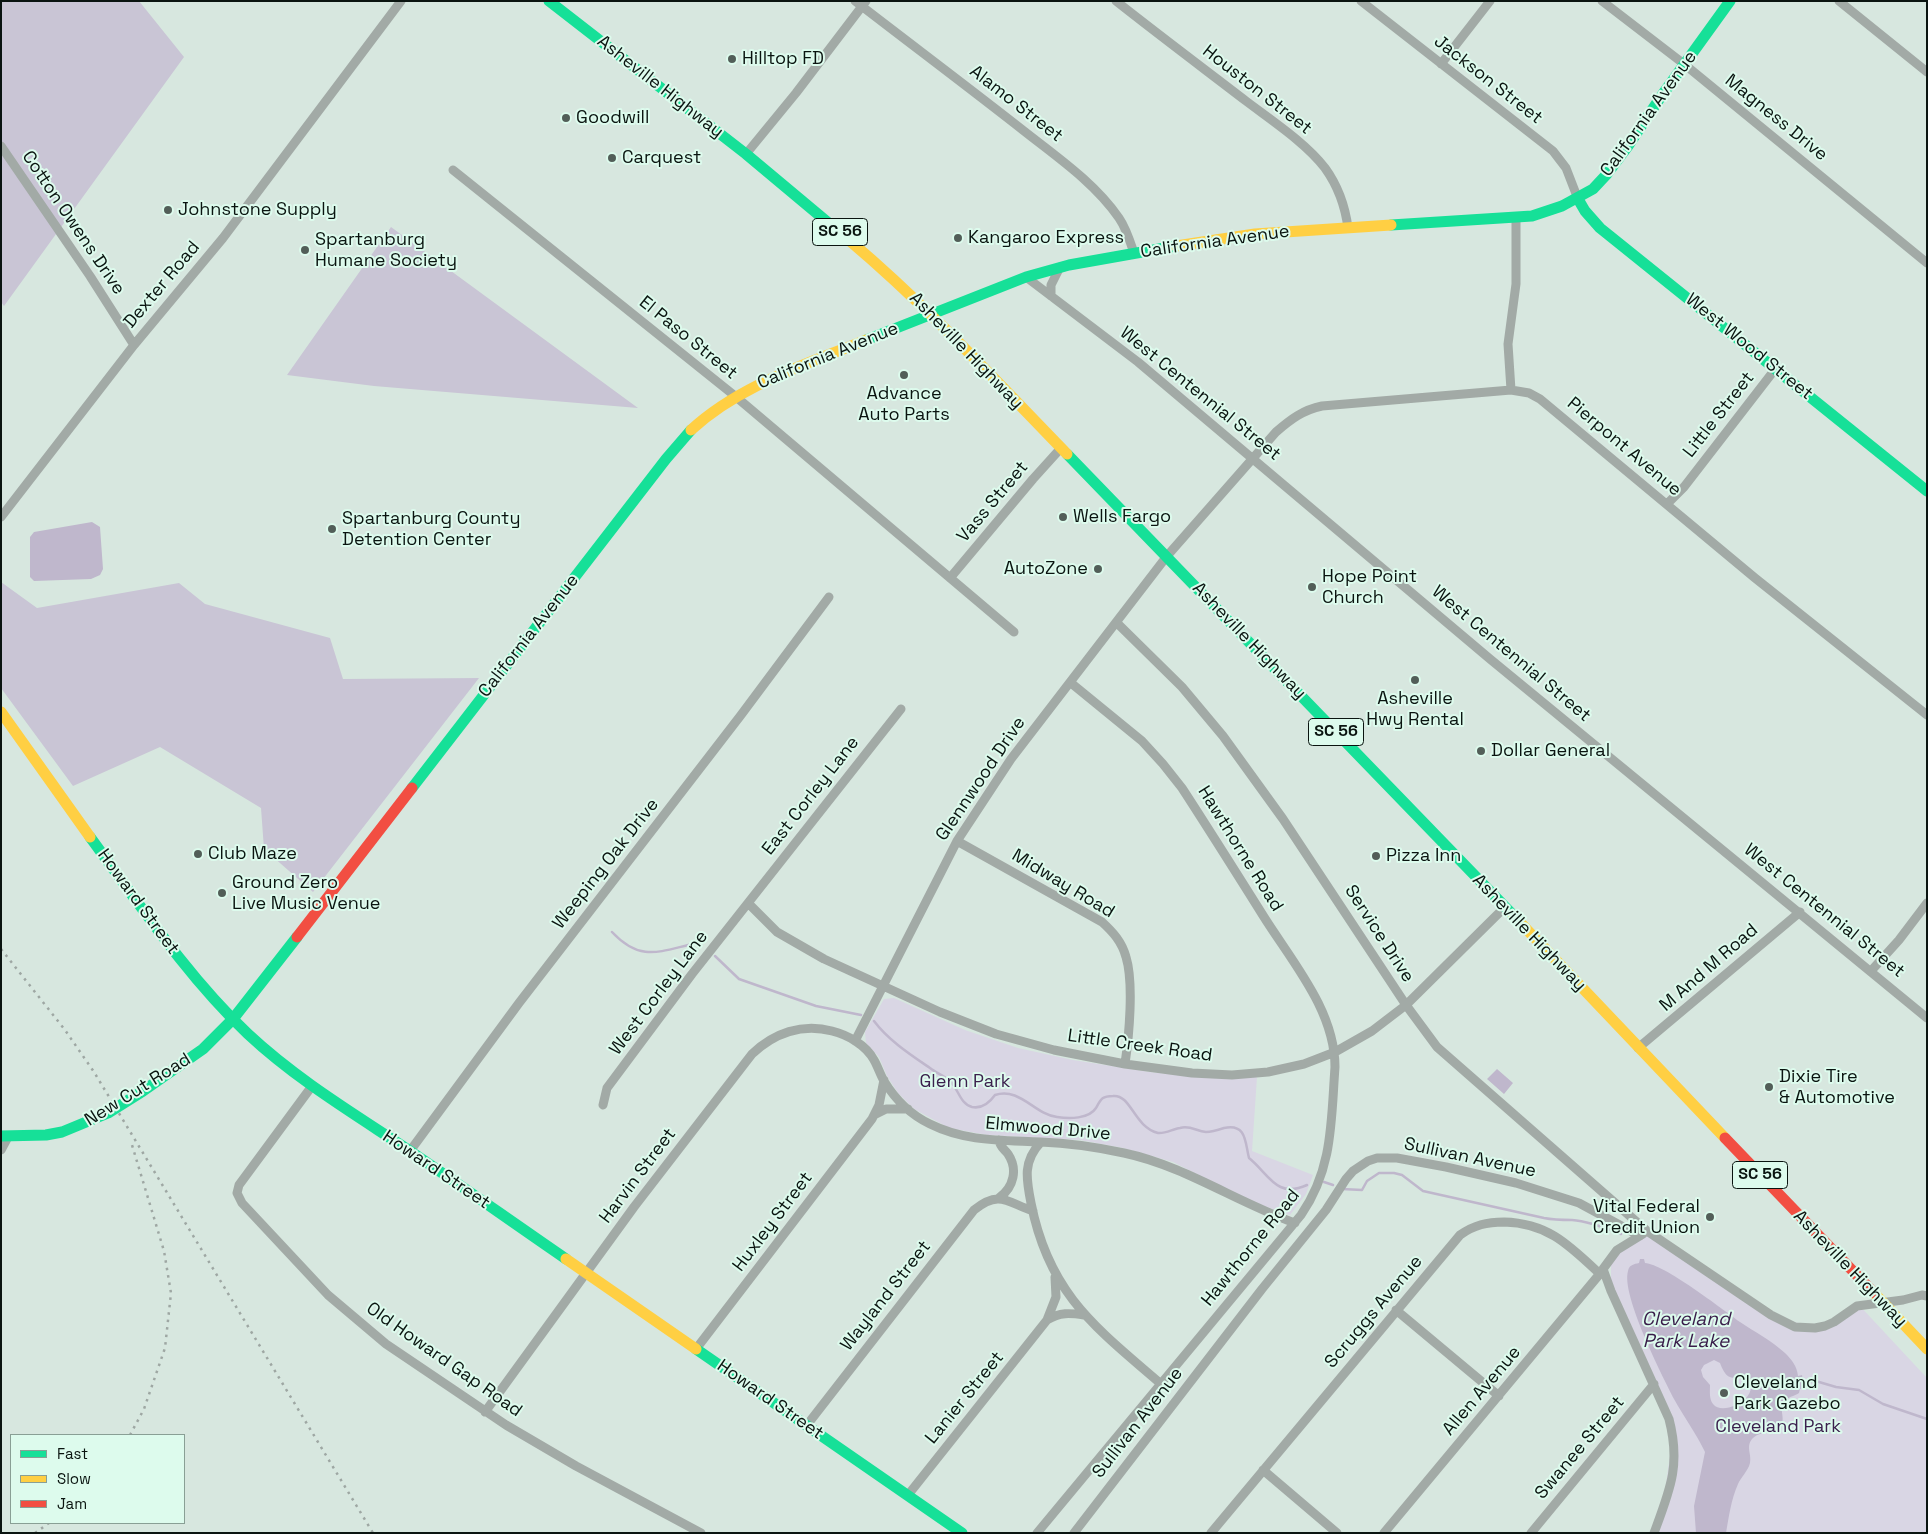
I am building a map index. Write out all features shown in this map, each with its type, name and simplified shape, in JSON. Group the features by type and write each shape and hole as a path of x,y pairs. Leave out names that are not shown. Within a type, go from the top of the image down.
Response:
{"main road":[{"name":"Asheville Highway","path":"549,1 746,154 878,264 932,315 1505,907 1927,1349"},
{"name":"California Avenue","path":"233,1019 670,453 697,424 734,396 774,377 1026,277 1060,268 1134,253 1255,234 1516,218 1546,212 1593,189 1607,174 1730,1"},
{"name":"West Wood Street","path":"1578,198 1585,211 1600,228 1927,491"},
{"name":"Howard Street","path":"1,712 156,928 203,987 260,1045 312,1086 410,1151 962,1533"},
{"name":"New Cut Road","path":"4,1136 54,1134 92,1122 189,1060 216,1037 233,1019"}],"street":[{"name":"Dexter Road","path":"1,517 134,345 228,231 401,1"},
{"name":"Houston Street","path":"1116,1 1277,124 1314,156 1338,188 1348,228"},
{"name":"Jackson Street","path":"1361,1 1553,151 1566,168 1578,198"},
{"path":"1442,64 1490,1"},
{"name":"Magness Drive","path":"1602,1 1684,64 1927,263"},
{"path":"1839,1 1927,72"},
{"path":"746,154 796,93 861,3"},
{"name":"Alamo Street","path":"861,3 1086,181 1120,219 1134,253"},
{"name":"Cotton Owens Drive","path":"1,146 88,272 134,345"},
{"name":"El Paso Street","path":"453,170 734,396 1014,632"},
{"path":"1511,390 1508,373 1508,339 1516,284 1516,218"},
{"path":"1051,296 1051,285 1060,268"},
{"name":"West Centennial Street","path":"1026,277 1138,362 1495,662 1927,1018"},
{"name":"Little Street","path":"1667,504 1684,487 1776,368"},
{"name":"Pierpont Avenue","path":"1167,556 1276,432 1292,418 1312,408 1511,390 1529,393 1540,399 1755,578 1927,715"},
{"name":"Vass Street","path":"950,578 1061,448"},
{"name":"Glennwood Drive","path":"856,1041 957,841 1010,759 1167,556"},
{"name":"Weeping Oak Drive","path":"410,1151 520,1003 829,597"},
{"name":"Service Drive","path":"1117,623 1182,687 1223,736 1312,863 1426,1035 1448,1059 1644,1233"},
{"name":"Hawthorne Road","path":"1037,1533 1295,1223 1310,1202 1323,1174 1336,1067 1329,1029 1309,986 1182,788 1142,741 1071,682"},
{"name":"East Corley Lane","path":"748,903 901,708"},
{"name":"Midway Road","path":"957,841 1102,922 1112,932 1120,943 1129,969 1129,1014 1125,1064"},
{"name":"Little Creek Road","path":"748,903 777,932 824,959 940,1012 996,1034 1054,1050 1125,1064 1192,1073 1250,1074 1286,1069 1334,1052 1372,1031 1406,1005 1505,907"},
{"name":"West Corley Lane","path":"602,1106 607,1088 748,903"},
{"path":"1871,970 1899,940 1927,904"},
{"name":"M And M Road","path":"1638,1048 1800,912"},
{"name":"Harvin Street","path":"485,1412 586,1273 740,1069 761,1045 783,1033 808,1028 832,1031 856,1041"},
{"name":"Elmwood Drive","path":"856,1041 871,1055 893,1094 924,1121 947,1132 973,1138 1041,1142 1105,1149 1152,1160 1201,1180 1259,1209 1295,1223"},
{"name":"Huxley Street","path":"696,1349 874,1116 879,1105 884,1080"},
{"name":"Old Howard Gap Road","path":"312,1086 239,1185 237,1193 239,1200 308,1275 360,1323 394,1350 485,1412 576,1466 701,1533"},
{"path":"874,1116 886,1109 908,1109"},
{"path":"1,1150 4,1136"},
{"path":"999,1140 1000,1146 1010,1156 1014,1170 1012,1183 1000,1198 1033,1211"},
{"path":"1041,1142 1030,1158 1027,1167 1027,1177 1033,1211 1044,1248 1055,1272 1070,1297 1098,1330 1161,1384"},
{"name":"Sullivan Avenue","path":"1074,1533 1262,1289 1326,1210 1346,1179 1353,1171 1368,1161 1387,1157 1422,1162 1516,1183 1579,1202 1644,1233"},
{"name":"Wayland Street","path":"807,1425 974,1210 986,1202 1000,1198"},
{"name":"Scruggs Avenue","path":"1211,1533 1460,1235 1477,1225 1487,1223 1512,1222 1541,1228 1560,1239 1602,1272"},
{"path":"1644,1233 1771,1315 1795,1327 1815,1328 1825,1326 1857,1306 1903,1300 1922,1295 1927,1296"},
{"name":"Allen Avenue","path":"1384,1533 1500,1396 1602,1272 1617,1250 1644,1233"},
{"name":"Lanier Street","path":"908,1495 1047,1320 1056,1297 1055,1272"},
{"path":"1602,1272 1669,1419 1675,1450 1672,1482 1654,1533"},
{"path":"1396,1310 1500,1396"},
{"path":"1047,1320 1068,1313 1084,1315"},
{"name":"Swanee Street","path":"1531,1533 1654,1384"},
{"path":"1262,1470 1337,1533"}],"green space":[{"name":"Glenn Park","path":"894,998 965,1030 1018,1048 1073,1060 1150,1072 1209,1078 1257,1077 1252,1151 1313,1175 1306,1194 1290,1215 1247,1200 1173,1162 1123,1148 1080,1140 987,1135 949,1128 914,1109 898,1093 887,1076 879,1057 866,1043 865,1032 884,999"},
{"name":"Cleveland Park","path":"1650,1233 1771,1315 1815,1328 1859,1305 1927,1378 1927,1533 1655,1533 1662,1513 1673,1434 1611,1291 1611,1256"}],"shaded area":[{"path":"1,1 139,1 184,57 4,306 1,302"},
{"path":"391,227 638,408 374,386 287,375"},
{"path":"1,582 37,608 179,583 205,604 330,638 343,679 479,678 313,892 264,849 261,808 160,747 73,786 1,688"}],"water":[{"path":"92,522 100,527 103,569 100,575 91,579 34,581 30,577 30,537 34,532"},
{"path":"1497,1069 1513,1083 1504,1094 1487,1079"},
{"name":"Cleveland Park Lake","path":"1640,1259 1644,1259 1645,1263 1654,1265 1693,1288 1780,1349 1794,1363 1798,1376 1802,1375 1804,1388 1800,1389 1799,1393 1783,1403 1781,1425 1775,1430 1756,1436 1749,1444 1750,1463 1739,1481 1730,1508 1726,1533 1696,1533 1694,1506 1705,1452 1674,1399 1636,1316 1627,1282 1629,1269 1634,1264 1639,1263","holes":["1714,1360 1720,1363 1727,1376 1742,1377 1752,1381 1747,1397 1742,1402 1729,1408 1720,1408 1713,1404 1710,1395 1710,1385 1703,1377 1701,1370 1704,1365"]}],"waterway":[{"path":"612,932 622,942 642,951 661,951 697,943"},
{"path":"715,956 739,979 816,1006 861,1015"},
{"path":"874,1021 900,1047 950,1081 965,1103 972,1107 982,1106 995,1095 1004,1094 1020,1098 1049,1115 1073,1118 1093,1112 1104,1097 1119,1097 1129,1105 1143,1124 1150,1130 1158,1133 1184,1127 1206,1132 1224,1128 1237,1128 1244,1135 1249,1158 1274,1183 1288,1189 1296,1189 1307,1185"},
{"path":"1342,1189 1362,1190 1367,1181 1379,1173 1394,1173 1402,1175 1423,1191 1544,1218 1584,1222 1621,1234"},
{"path":"1324,1182 1333,1185"},
{"path":"1803,1381 1819,1382 1836,1387 1859,1390 1883,1404 1927,1419"}],"railway":[{"path":"1,949 65,1030 94,1072 373,1533"},
{"path":"131,1434 144,1409 165,1348 171,1293 164,1251 132,1145"},
{"path":"35,1533 48,1524"}],"traffic: fast":[{"path":"549,1 746,154 850,241"},
{"path":"1391,225 1532,216 1562,206 1593,189 1628,146 1730,1"},
{"path":"1578,199 1585,211 1600,228 1927,491"},
{"path":"866,340 1026,277 1069,265 1176,246"},
{"path":"412,788 666,459 691,430"},
{"path":"1067,454 1513,915"},
{"path":"90,837 184,964 226,1012 266,1050 324,1094 425,1161 566,1259"},
{"path":"1,1136 46,1135 62,1132 108,1113 143,1091 203,1049 233,1019 297,937"},
{"path":"696,1349 962,1533"}],"traffic: slow":[{"path":"1176,246 1255,234 1391,225"},
{"path":"850,241 934,318 1067,454"},
{"path":"691,430 730,400 752,388 866,340"},
{"path":"1,712 90,837"},
{"path":"1513,915 1725,1138"},
{"path":"566,1259 696,1349"},
{"path":"1874,1293 1927,1349"}],"traffic: jam":[{"path":"297,937 412,788"},
{"path":"1725,1138 1874,1293"}],"place":[{"name":"Hilltop FD","path":"732,59"},
{"name":"Goodwill","path":"566,118"},
{"name":"Carquest","path":"612,158"},
{"name":"Johnstone Supply","path":"168,210"},
{"name":"Kangaroo Express","path":"958,238"},
{"name":"Spartanburg Humane Society","path":"305,250"},
{"name":"Advance Auto Parts","path":"904,375"},
{"name":"Wells Fargo","path":"1063,517"},
{"name":"Spartanburg County Detention Center","path":"332,529"},
{"name":"AutoZone","path":"1098,569"},
{"name":"Hope Point Church","path":"1312,587"},
{"name":"Asheville Hwy Rental","path":"1415,680"},
{"name":"Dollar General","path":"1481,751"},
{"name":"Club Maze","path":"198,854"},
{"name":"Pizza Inn","path":"1376,856"},
{"name":"Ground Zero Live Music Venue","path":"222,893"},
{"name":"Dixie Tire & Automotive","path":"1769,1087"},
{"name":"Vital Federal Credit Union","path":"1710,1217"},
{"name":"Cleveland Park Gazebo","path":"1724,1393"}]}
